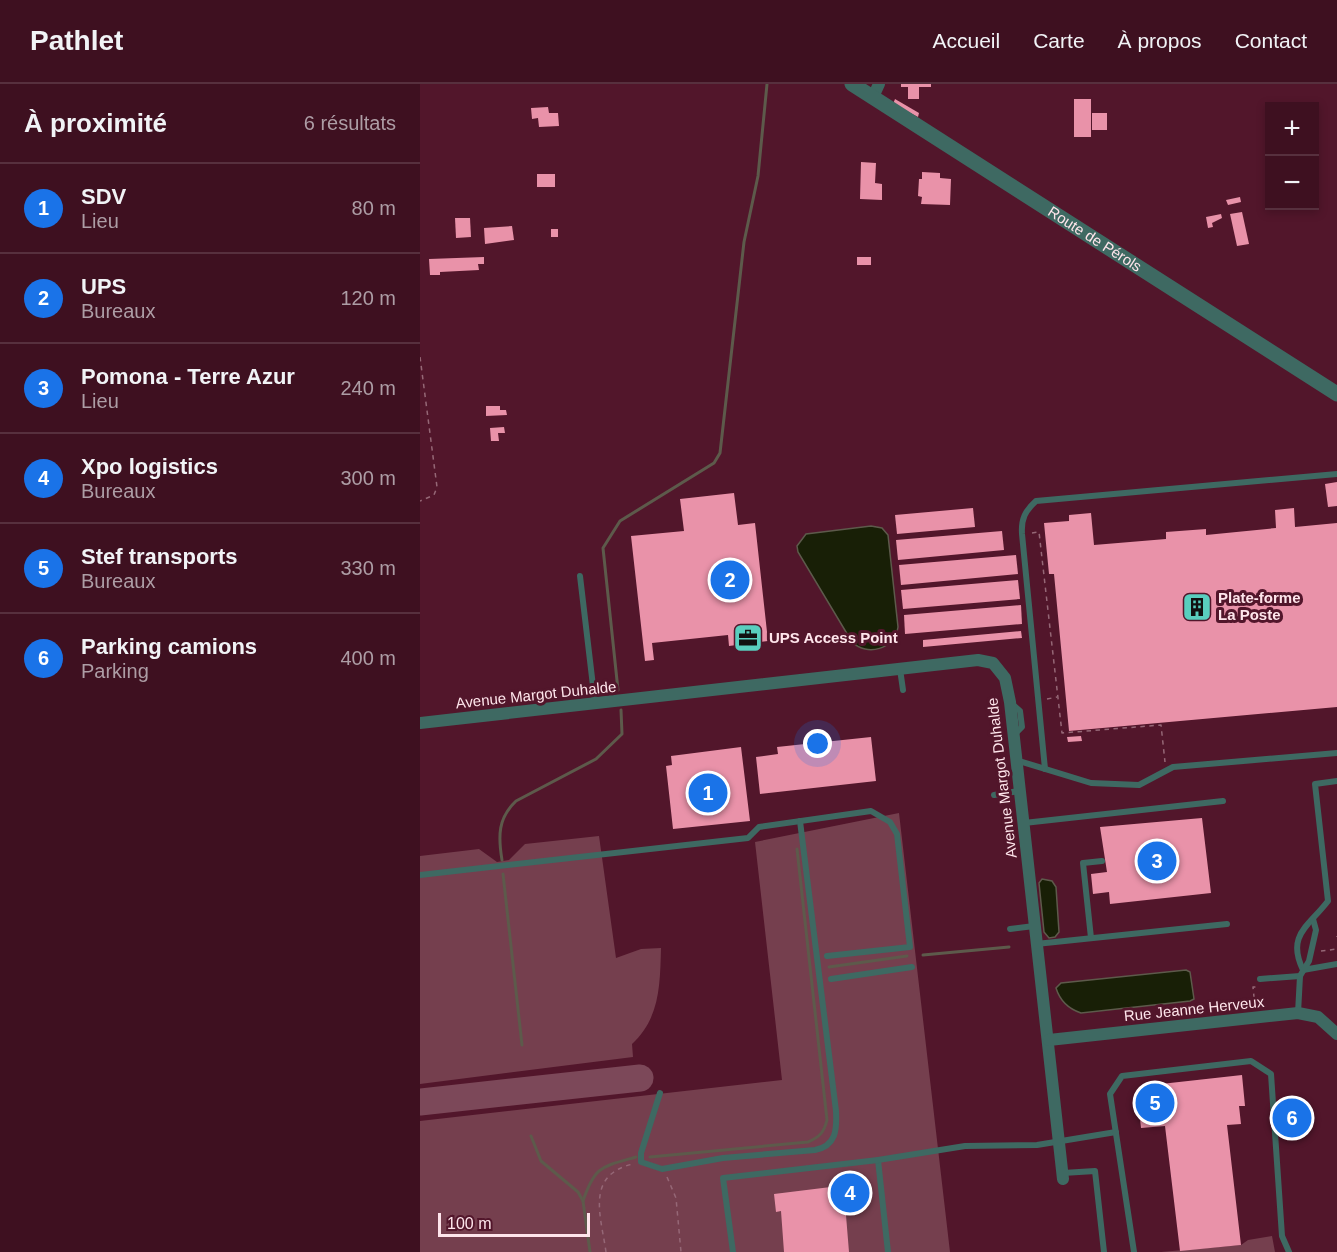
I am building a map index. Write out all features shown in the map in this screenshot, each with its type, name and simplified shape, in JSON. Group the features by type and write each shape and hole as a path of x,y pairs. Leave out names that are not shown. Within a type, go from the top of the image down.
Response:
{"street":[{"name":"Route de Pérols","path":"852,84 876,91 1337,394"},
{"name":"Avenue Margot Duhalde","path":"420,723 978,660 993,663 1005,678 1010,702 1035,944 1049,1040 1063,1176"},
{"name":"Rue Jeanne Herveux","path":"1049,1040 1298,1013 1318,1017 1337,1034"}],"lane":[{"path":"1046,769 1021,522 1027,509 1036,501 1337,474"},
{"path":"580,576 595,703"},
{"path":"900,669 903,690"},
{"path":"1016,760 1091,783 1139,785 1173,767 1337,753"},
{"path":"1301,973 1296,957 1300,932 1328,901 1315,784 1337,782"},
{"path":"994,795 1019,791"},
{"path":"1023,823 1223,801"},
{"path":"420,875 748,838 759,826 871,811 890,822 897,834 910,947 827,956"},
{"path":"660,1093 641,1153 641,1162 662,1169 723,1158 823,1148 830,1143 836,1131 800,821"},
{"path":"1091,938 1083,863 1102,861"},
{"path":"1298,1013 1301,973 1311,951 1316,930 1313,919"},
{"path":"1035,944 1227,924"},
{"path":"1010,929 1034,926"},
{"path":"1260,979 1301,973 1337,964"},
{"path":"831,979 912,967"},
{"path":"1134,1252 1110,1094 1122,1076 1251,1061 1271,1074 1282,1236 1289,1252"},
{"path":"733,1252 723,1178 878,1160 965,1146 1037,1145 1116,1132"},
{"path":"878,1160 888,1252"},
{"path":"1063,1176 1095,1171 1104,1252"}],"path":[{"path":"420,357 437,487 434,495 420,501"},
{"path":"1022,534 1039,532 1062,733 1161,725 1166,771"},
{"path":"1311,951 1337,949"},
{"path":"606,1252 599,1201 600,1188 613,1172 641,1162"},
{"path":"662,1169 676,1198 681,1252"}],"shaded area":[{"path":"871,526 882,528 888,535 898,627 892,641 872,650 858,647 852,642 798,552 797,546 806,534"},
{"path":"899,813 950,1252 420,1252 420,1121 782,1080 755,842"},
{"path":"599,836 616,958 641,949 661,948 657,1000 648,1023 632,1044 633,1057 420,1084 420,856 479,849 497,862 509,860 525,844"},
{"path":"1042,879 1052,881 1056,887 1059,932 1055,937 1049,938 1044,932 1039,883"},
{"path":"1186,970 1190,972 1194,999 1190,1001 1081,1013 1066,1004 1056,988 1061,983"},
{"path":"1272,1236 1275,1252 1161,1252 1241,1245 1248,1240"}],"building":[{"path":"901,84 931,84 931,87 919,87 919,99 908,99 908,87 901,87"},
{"path":"895,99 919,113 918,117 893,104"},
{"path":"1074,99 1091,99 1091,137 1074,137"},
{"path":"548,107 549,113 558,113 559,126 539,127 538,118 532,119 531,108"},
{"path":"1092,113 1107,113 1107,130 1092,130"},
{"path":"861,162 876,163 875,183 882,184 882,200 860,199"},
{"path":"922,172 940,173 940,178 951,179 950,205 921,204 922,197 918,196 919,179 922,179"},
{"path":"537,174 555,174 555,187 537,187"},
{"path":"1240,197 1241,202 1228,205 1226,200"},
{"path":"1242,212 1249,244 1237,246 1230,214"},
{"path":"1221,214 1222,218 1212,223 1213,227 1208,228 1206,217"},
{"path":"455,218 470,218 471,237 456,238"},
{"path":"512,226 514,240 485,244 484,228"},
{"path":"551,229 558,229 558,237 551,237"},
{"path":"484,257 484,264 478,264 479,270 440,272 440,275 430,275 429,259"},
{"path":"857,257 871,257 871,265 857,265"},
{"path":"486,406 500,406 500,410 506,410 507,415 486,416"},
{"path":"504,427 505,433 498,433 499,441 491,441 490,428"},
{"path":"1337,482 1337,506 1328,507 1325,484"},
{"path":"734,493 738,525 755,523 768,641 729,646 728,635 652,643 654,660 645,661 631,536 684,531 680,499"},
{"path":"973,508 975,527 897,534 895,515"},
{"name":"Plate-forme La Poste","path":"1294,508 1295,527 1337,523 1337,707 1069,731 1054,574 1049,574 1044,523 1069,521 1069,515 1091,513 1094,545 1166,539 1166,532 1206,529 1206,535 1276,528 1275,510"},
{"path":"1002,531 1004,550 898,560 896,540"},
{"path":"1016,555 1018,574 901,585 899,565"},
{"path":"1018,580 1020,599 903,609 901,590"},
{"path":"1021,605 1022,624 905,634 904,615"},
{"path":"1021,631 1022,638 923,647 923,640"},
{"path":"1081,736 1082,741 1068,742 1067,737"},
{"path":"871,737 876,781 760,794 756,757 778,754 777,747"},
{"path":"741,747 750,821 673,829 666,766 672,765 671,756"},
{"path":"1202,818 1211,893 1110,904 1109,892 1093,894 1091,874 1107,872 1100,827"},
{"path":"1242,1075 1245,1106 1239,1106 1241,1124 1227,1125 1241,1245 1180,1251 1165,1126 1141,1128 1137,1090 1161,1087 1161,1084"},
{"path":"855,1184 857,1202 845,1203 849,1252 784,1252 781,1211 776,1212 774,1194"}],"waterway":[{"path":"618,690 603,548 620,521 714,463 720,453 744,242 758,176 767,84"},
{"path":"502,860 501,828 510,807 516,801 596,759 622,734 621,710"},
{"path":"650,1157 808,1142 821,1134 824,1128 827,1120 797,849"},
{"path":"503,874 522,1045"},
{"path":"923,955 1009,947"},
{"path":"829,967 907,956"},
{"path":"531,1136 541,1161 578,1192 583,1201 590,1252"},
{"path":"583,1201 596,1174 607,1166 636,1157"}],"taxiway":[{"path":"420,1102 640,1078"}],"place":[{"name":"UPS","path":"730,580"},
{"name":"Plate-forme La Poste","path":"1197,607"},
{"name":"UPS Access Point","path":"748,638"},
{"name":"SDV","path":"708,793"},
{"name":"Pomona - Terre Azur","path":"1157,861"},
{"name":"Stef transports","path":"1155,1103"},
{"name":"Parking camions","path":"1292,1118"},
{"name":"Xpo logistics","path":"850,1193"}]}
